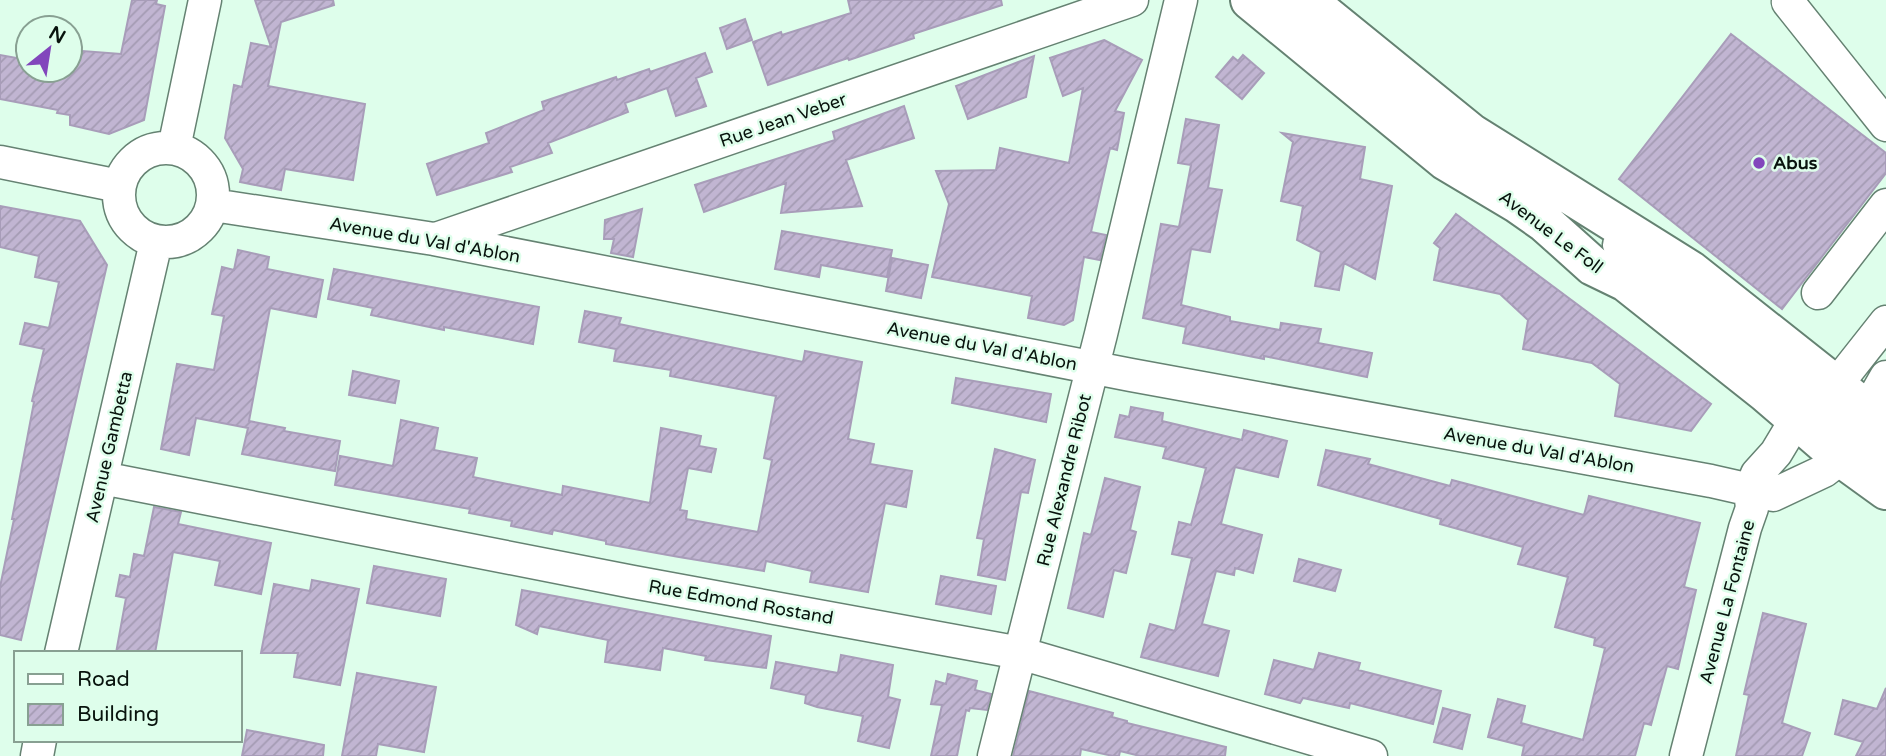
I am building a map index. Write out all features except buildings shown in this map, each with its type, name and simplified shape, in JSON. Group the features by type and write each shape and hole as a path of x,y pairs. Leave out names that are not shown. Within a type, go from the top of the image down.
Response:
{"main road":[{"name":"Avenue Le Foll","path":"1250,0 1446,161 1536,217 1593,266 1626,282 1862,431 1886,490"},
{"name":"Avenue Le Foll","path":"1307,0 1471,133 1690,270 1818,402 1862,431"}],"street":[{"path":"174,148 205,0"},
{"name":"Rue Jean Veber","path":"435,239 1132,0"},
{"name":"Rue Alexandre Ribot","path":"994,756 1093,367 1181,0"},
{"name":"Avenue Le Foll","path":"1282,0 1422,119 1457,145 1622,247 1784,368 1818,402"},
{"path":"1789,0 1886,125"},
{"path":"174,148 189,153 201,163 213,190 212,205 207,219 198,231 178,241 156,242 142,237 122,215 118,201 119,186 124,172 133,160 145,152 174,148"},
{"path":"0,162 119,186"},
{"name":"Avenue du Val d'Ablon","path":"212,205 435,239 1093,367 1711,481 1750,491"},
{"path":"1818,293 1886,205"},
{"name":"Avenue Gambetta","path":"61,651 156,242"},
{"path":"1886,322 1757,474 1750,491 1773,495 1824,471 1862,431 1886,377"},
{"name":"Avenue Le Foll","path":"1862,431 1886,463"},
{"name":"Rue Edmond Rostand","path":"102,478 633,582 1020,653 1371,756"},
{"name":"Avenue La Fontaine","path":"1686,756 1752,508 1750,491"}],"place":[{"name":"Abus","path":"1759,163"}]}
